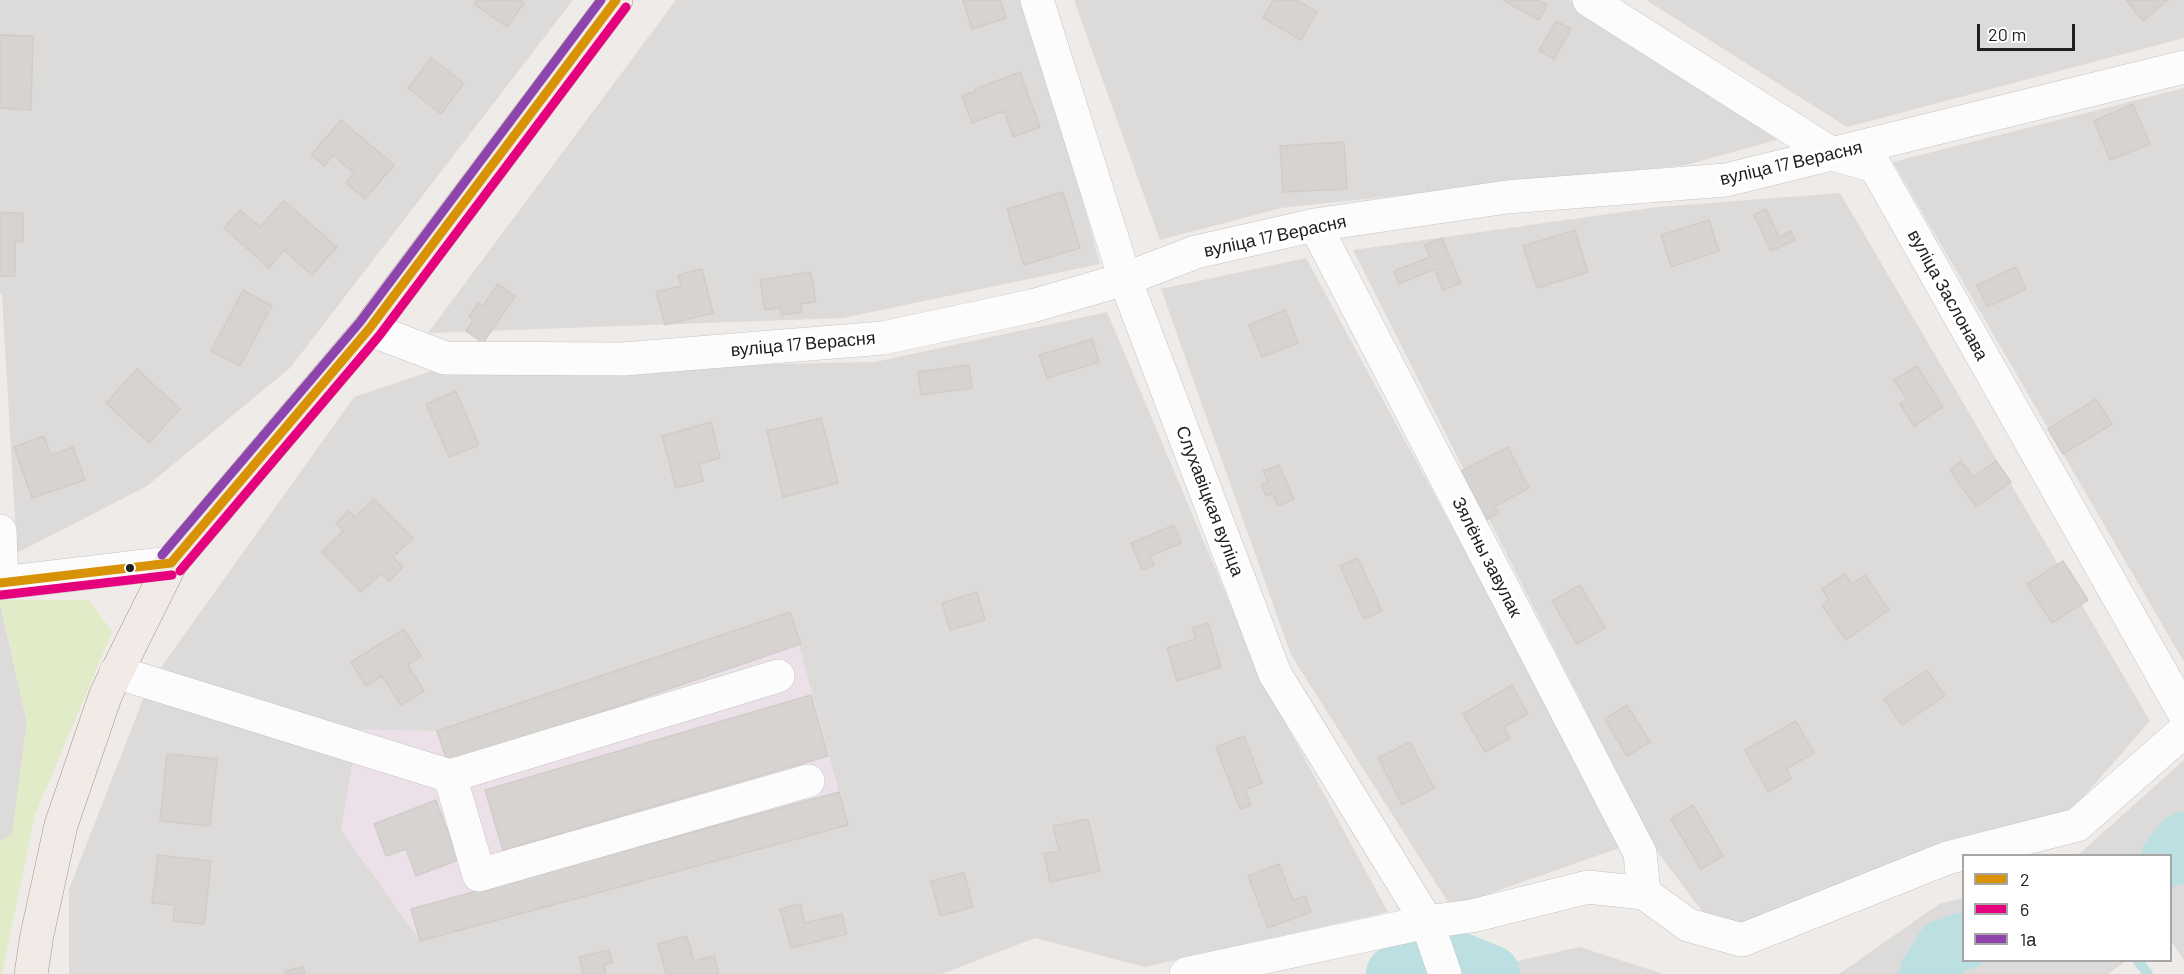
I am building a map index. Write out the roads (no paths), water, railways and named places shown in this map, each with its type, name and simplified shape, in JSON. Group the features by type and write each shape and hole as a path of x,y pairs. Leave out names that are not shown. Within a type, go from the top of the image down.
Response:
{"main road":[{"path":"31,974 37,934 61,825 106,694 171,563 369,329 616,0"}],"street":[{"name":"Слухавіцкая вуліца","path":"1037,0 1125,279 1275,674 1427,922 1445,974"},
{"name":"вуліца Заслонава","path":"1589,0 1832,154 1875,166 2184,713"},
{"name":"вуліца 17 Верасня","path":"369,329 445,358 623,358 883,338 1032,306 1125,279 1196,252 1314,225 1507,197 1726,180 2184,67"},
{"name":"Зялёны завулак","path":"1314,225 1640,853 1644,893"},
{"path":"0,531 1,583 171,563"},
{"path":"116,672 450,776 778,676"},
{"path":"1963,854 2077,825 2184,731"},
{"path":"450,776 479,875 808,781"},
{"path":"1186,974 1427,922 1472,916 1588,887 1644,893 1688,925 1742,940 1947,858 1962,854"}],"waterway":[{"path":"2172,856 2184,841"},
{"path":"1928,974 1944,948 1962,942"},
{"path":"1461,962 1491,974"},
{"path":"2139,962 2148,974"},
{"path":"1395,974 1408,968"}]}
